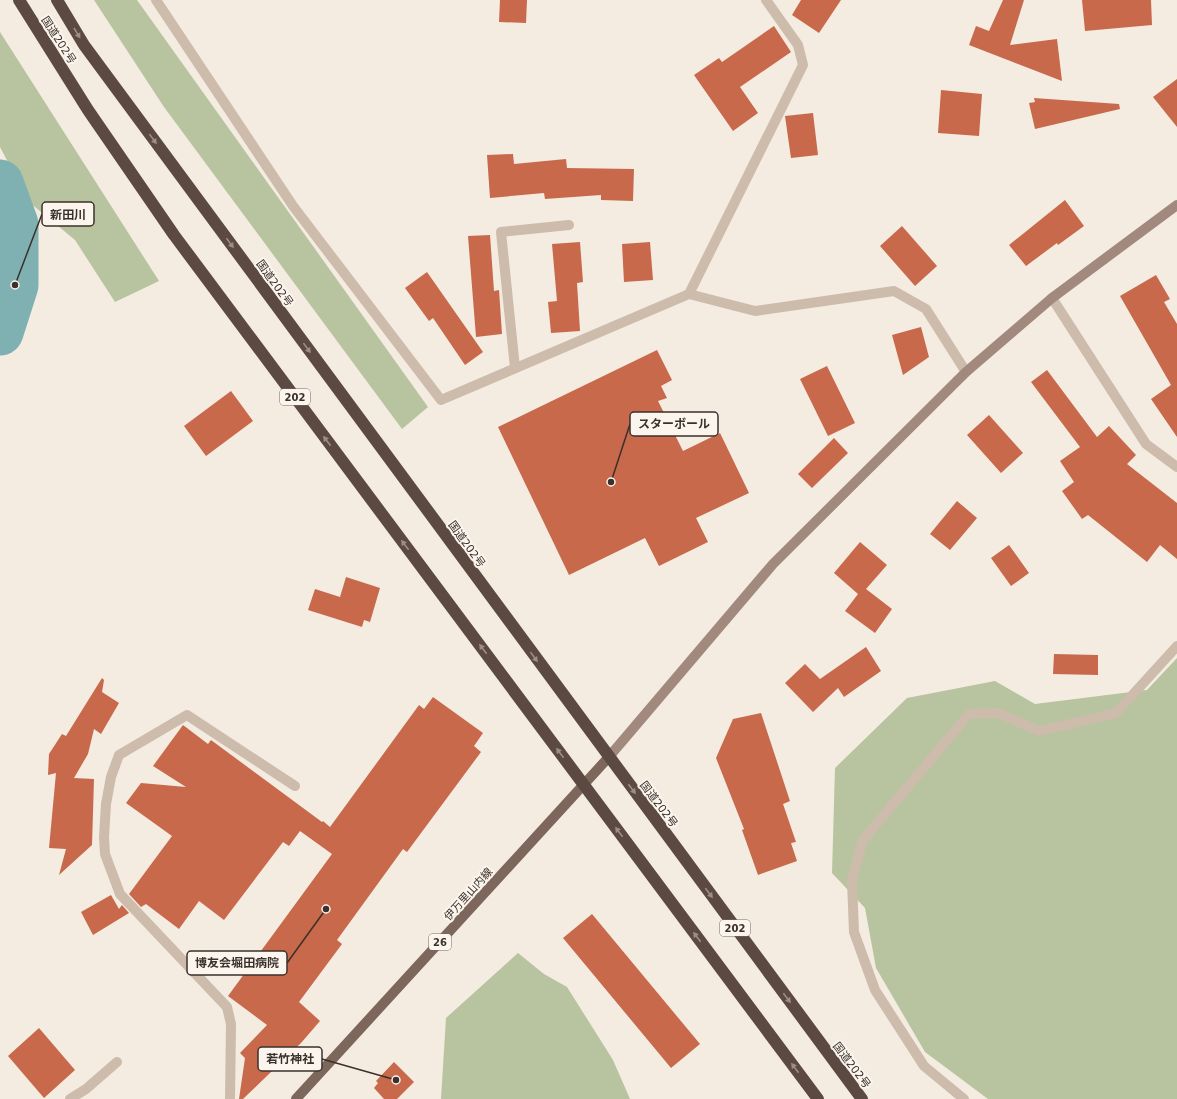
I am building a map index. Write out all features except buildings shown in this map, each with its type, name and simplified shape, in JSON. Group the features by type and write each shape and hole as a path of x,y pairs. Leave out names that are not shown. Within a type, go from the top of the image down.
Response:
{"highway":[{"name":"国道202号","path":"19,0 88,110 174,235 818,1099"},
{"name":"国道202号","path":"57,0 84,45 608,758 862,1099"}],"main road":[{"name":"伊万里山内線","path":"296,1099 608,758"}],"street":[{"path":"156,0 293,206 441,400 689,294 755,311 894,291 926,309 966,372"},
{"path":"689,294 803,65 798,45 766,0"},
{"path":"608,758 773,564 966,372 1052,298 1177,205"},
{"path":"515,368 501,232 569,225"},
{"path":"1052,298 1146,444 1177,467"},
{"path":"964,1099 924,1066 875,990 854,932 852,880 863,840 969,714 998,713 1039,731 1116,713 1177,646"},
{"path":"230,1099 230,1024 227,1007 120,894 105,854 104,837 106,804 111,777 119,755 187,715 295,786"},
{"path":"70,1099 86,1089 117,1062"}],"green space":[{"path":"94,0 137,0 428,407 402,429 164,107"},
{"path":"0,32 159,281 115,302 75,240 29,202 0,147"},
{"path":"1177,658 1177,1099 988,1099 925,1052 876,968 865,908 832,873 835,768 907,698 995,681 1035,704 1147,690"},
{"path":"518,953 544,974 567,987 613,1060 630,1099 441,1099 446,1018"}],"waterway":[{"path":"0,183 15,224 15,285 0,332"}],"place":[{"name":"新田川","path":"15,285"},
{"name":"スターボール","path":"611,482"},
{"name":"博友会堀田病院","path":"326,909"},
{"name":"若竹神社","path":"396,1080"}]}
